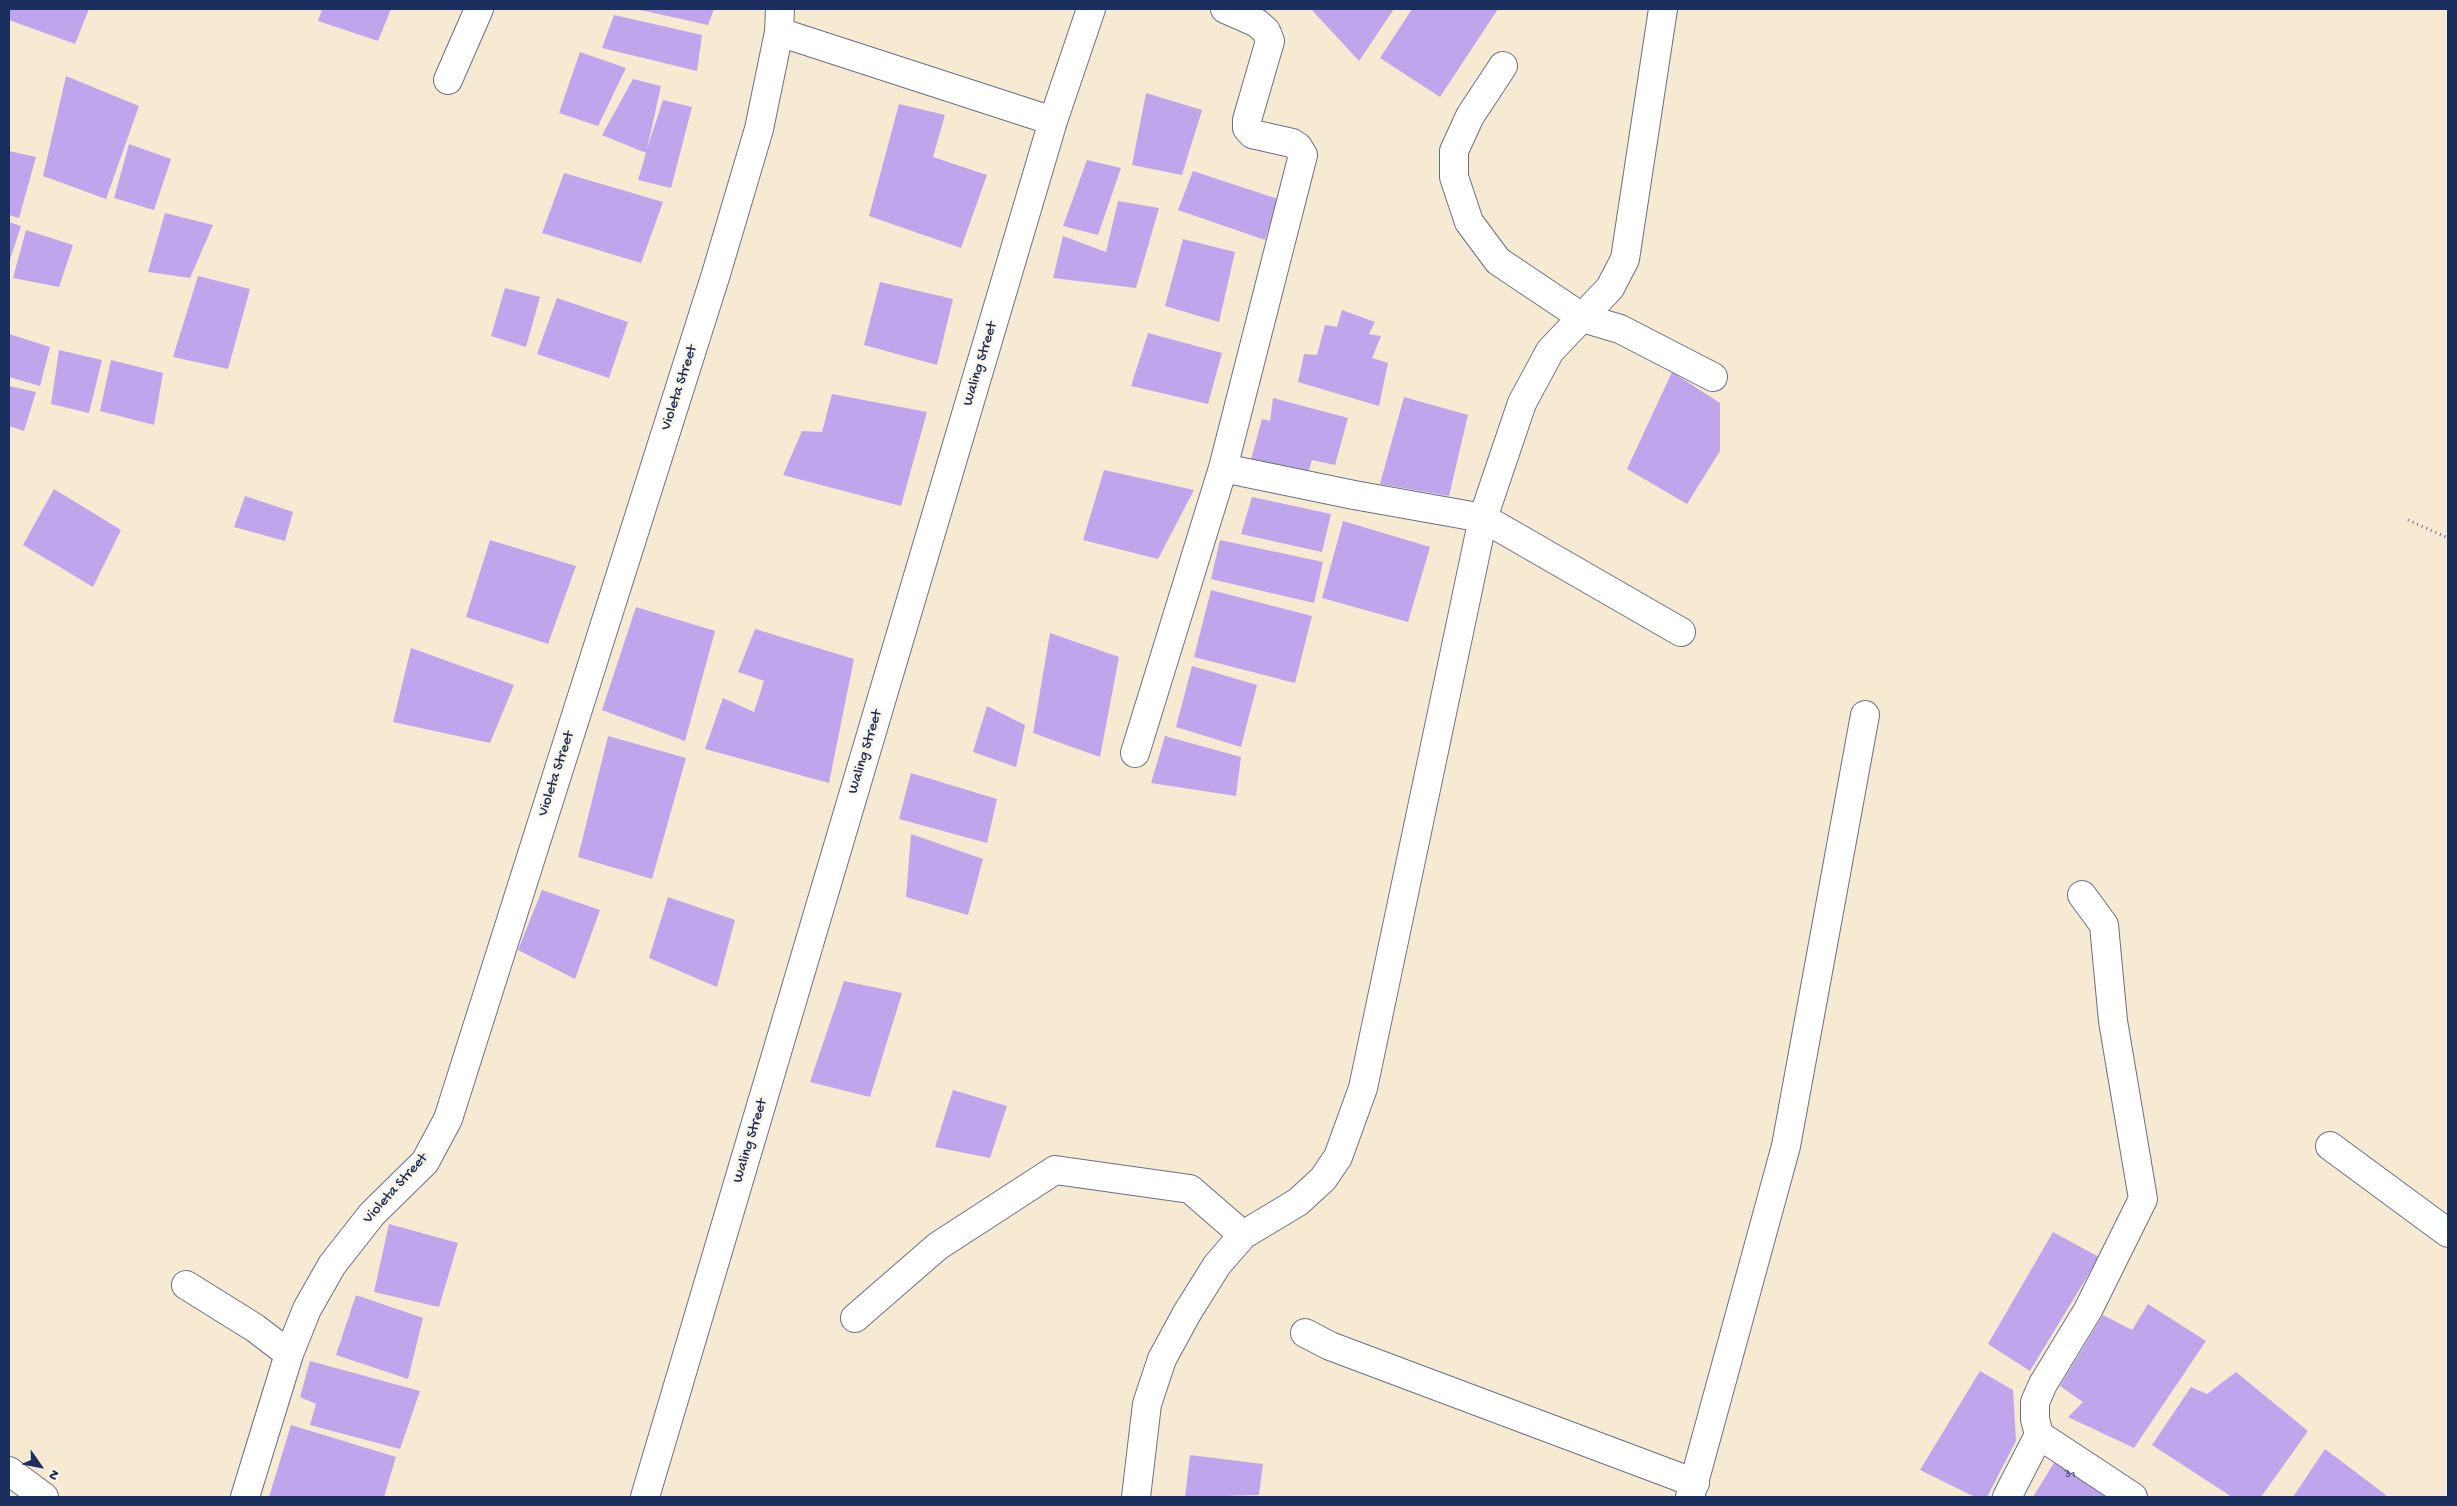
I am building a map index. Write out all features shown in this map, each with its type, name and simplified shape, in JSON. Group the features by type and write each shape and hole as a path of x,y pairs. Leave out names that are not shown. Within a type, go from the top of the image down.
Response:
{"street":[{"path":"448,80 479,9"},
{"name":"Waling Street","path":"644,1497 1054,121 1091,9"},
{"path":"1136,753 1223,468 1303,155 1298,147 1292,144 1252,134 1248,128 1247,120 1270,41 1266,31 1257,23 1225,9"},
{"path":"1136,1497 1147,1404 1162,1358 1217,1265 1244,1235 1298,1202 1323,1179 1338,1158 1363,1088 1483,518 1522,403 1550,350 1610,288 1625,259 1663,9"},
{"path":"779,20 1054,121"},
{"name":"Violeta Street","path":"245,1497 289,1354 307,1309 332,1265 372,1214 425,1162 448,1119 716,274 759,129 779,20"},
{"path":"1503,66 1470,116 1454,151 1454,177 1469,222 1498,261 1583,318 1620,329 1713,377"},
{"path":"1223,468 1354,495 1483,518 1681,632"},
{"path":"1305,1333 1330,1346 1692,1490 1786,1146 1865,715"},
{"path":"2082,895 2104,925 2113,1021 2143,1199 2088,1310 2043,1384 2036,1402 2034,1419 2039,1435 2133,1497"},
{"path":"2330,1146 2448,1233"},
{"path":"855,1318 938,1246 1055,1170 1190,1188 1244,1235"},
{"path":"186,1285 255,1328 289,1354"},
{"path":"2007,1497 2039,1435"},
{"path":"9,1471 44,1497"}],"path":[{"path":"2408,520 2448,538"}],"building":[{"path":"9,9 89,9 75,44 9,20"},
{"path":"322,9 391,9 378,41 318,21"},
{"path":"636,9 714,9 708,25"},
{"path":"1311,9 1394,9 1359,61"},
{"path":"1412,9 1498,9 1440,97 1380,58"},
{"path":"614,15 702,35 697,71 602,48"},
{"path":"580,52 626,68 598,126 559,113"},
{"path":"66,76 139,106 106,199 43,176"},
{"path":"633,79 661,86 647,149 663,100 692,107 671,188 638,180 646,153 602,135"},
{"path":"1146,93 1202,110 1182,175 1132,165"},
{"path":"899,104 945,115 933,157 987,175 961,248 869,216"},
{"path":"129,144 171,159 154,210 114,198"},
{"path":"9,151 36,157 19,218 9,215"},
{"path":"1087,160 1121,168 1098,235 1063,226"},
{"path":"1193,171 1278,199 1265,240 1178,210"},
{"path":"564,173 663,202 641,263 542,233"},
{"path":"1118,201 1159,208 1136,288 1053,278 1063,236 1106,252"},
{"path":"165,213 213,225 190,278 148,272"},
{"path":"9,222 21,226 9,263"},
{"path":"26,230 73,245 59,287 13,278"},
{"path":"1183,239 1235,252 1219,322 1165,306"},
{"path":"198,276 250,289 228,369 173,357"},
{"path":"880,282 953,299 937,365 864,345"},
{"path":"505,288 540,297 526,347 491,336"},
{"path":"557,298 628,322 609,378 537,354"},
{"path":"1342,310 1375,322 1369,334 1381,336 1372,358 1388,363 1379,406 1298,382 1304,354 1317,355 1325,325 1337,327"},
{"path":"1148,333 1222,353 1208,404 1131,386"},
{"path":"9,334 50,347 40,386 9,377"},
{"path":"59,350 102,360 89,413 51,404"},
{"path":"111,360 163,373 154,425 100,411"},
{"path":"1672,372 1720,403 1720,451 1687,504 1627,469"},
{"path":"9,386 36,392 24,431 9,426"},
{"path":"832,394 927,412 901,506 783,475 802,431 822,432"},
{"path":"1404,397 1468,415 1449,496 1380,484"},
{"path":"1273,398 1348,418 1335,465 1312,460 1306,480 1250,463 1262,419 1270,421"},
{"path":"1104,470 1194,490 1158,559 1083,540"},
{"path":"54,489 121,530 93,587 23,545"},
{"path":"245,496 293,512 285,541 234,527"},
{"path":"1252,497 1331,514 1322,552 1241,534"},
{"path":"1343,521 1430,547 1408,622 1322,598"},
{"path":"490,540 576,566 548,644 466,617"},
{"path":"1220,540 1323,562 1314,603 1211,579"},
{"path":"1211,590 1312,616 1295,683 1194,657"},
{"path":"636,607 715,631 685,741 602,710"},
{"path":"755,629 854,659 829,783 705,749 723,698 754,712 764,681 738,672"},
{"path":"1050,633 1119,657 1100,757 1033,733"},
{"path":"411,648 514,685 490,743 393,722"},
{"path":"1192,666 1257,685 1241,747 1176,727"},
{"path":"987,706 1025,725 1016,767 973,752"},
{"path":"608,736 686,758 652,879 578,857"},
{"path":"1165,736 1241,757 1236,796 1151,783"},
{"path":"911,773 997,799 987,843 899,819"},
{"path":"911,834 983,859 968,915 906,897"},
{"path":"542,890 600,910 575,979 518,950"},
{"path":"668,897 735,920 717,987 649,958"},
{"path":"844,981 902,993 870,1097 810,1082"},
{"path":"953,1090 1007,1106 990,1158 935,1147"},
{"path":"389,1224 458,1243 439,1307 374,1292"},
{"path":"2053,1232 2099,1257 2030,1371 1988,1344"},
{"path":"356,1295 423,1318 408,1379 336,1355"},
{"path":"2148,1304 2206,1341 2134,1448 2068,1417 2083,1402 2060,1386 2103,1315 2132,1330"},
{"path":"310,1361 420,1391 400,1449 310,1425 316,1404 300,1397"},
{"path":"1980,1371 2013,1390 2016,1441 1987,1497 1975,1497 1920,1470"},
{"path":"2236,1372 2308,1431 2261,1497 2232,1497 2152,1445 2191,1387 2207,1394"},
{"path":"291,1425 396,1457 384,1497 269,1497"},
{"path":"2325,1449 2386,1495 2384,1497 2293,1497"},
{"path":"2060,1453 2125,1497 2033,1497"},
{"path":"1190,1455 1263,1464 1259,1495 1185,1497"}]}
